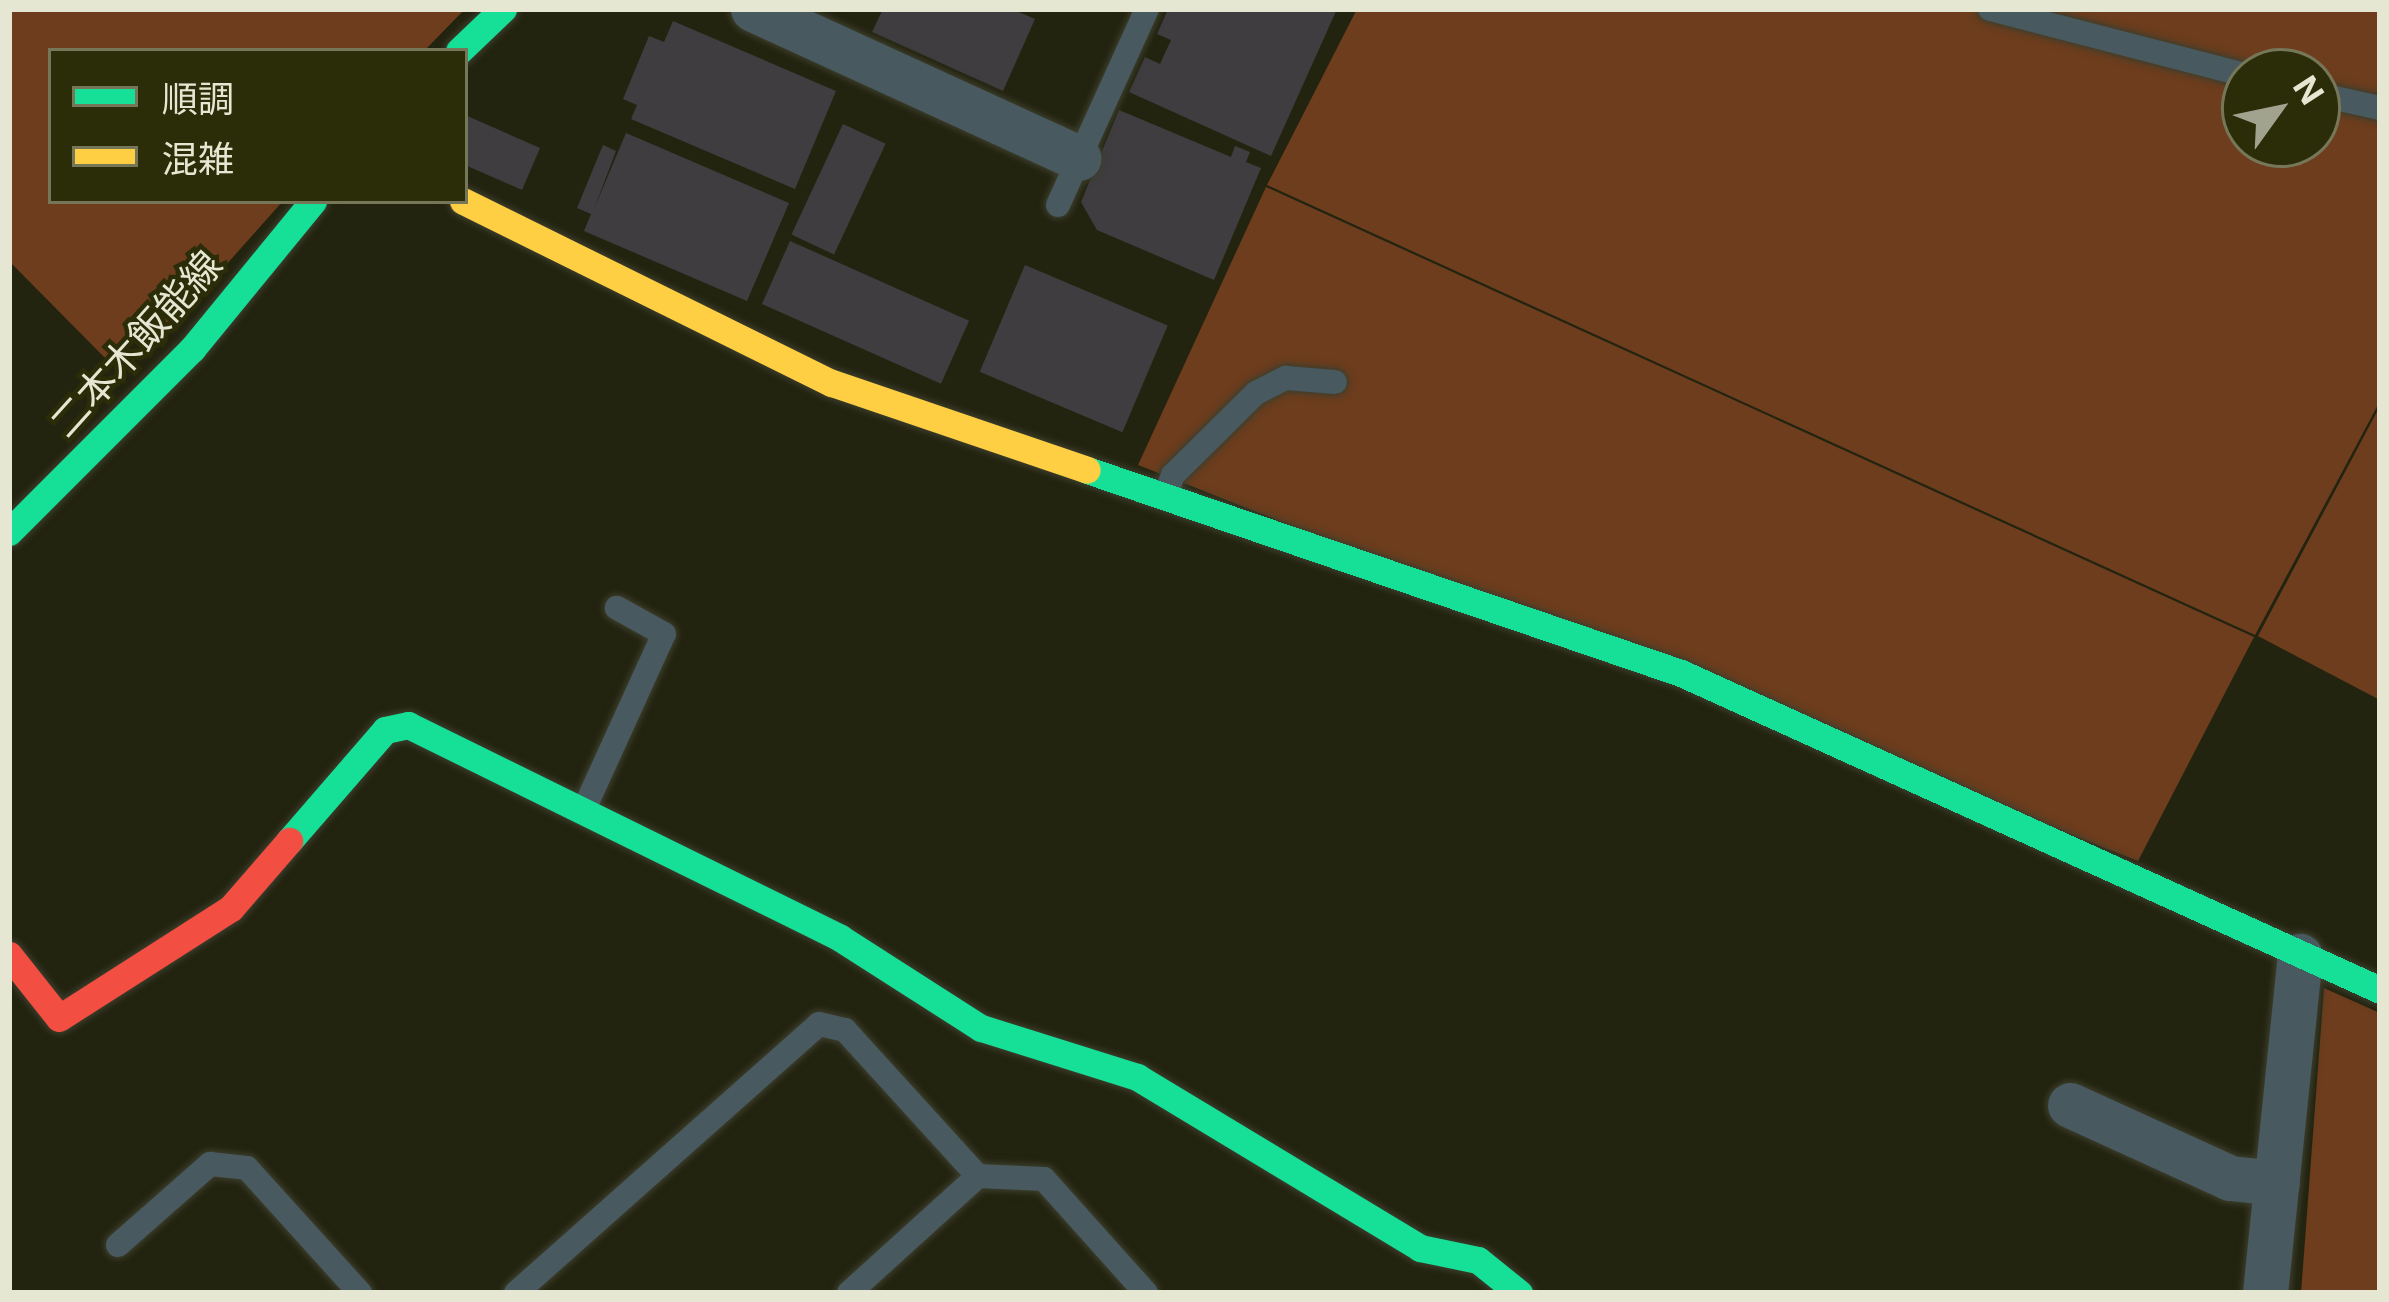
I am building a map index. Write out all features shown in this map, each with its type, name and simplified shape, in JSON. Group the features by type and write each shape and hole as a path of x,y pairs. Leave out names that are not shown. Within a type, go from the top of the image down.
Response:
{"street":[{"path":"462,48 502,9"},
{"path":"753,9 1079,158"},
{"path":"468,203 832,383 1681,673 2380,990"},
{"name":"二本木飯能線","path":"9,532 192,349 312,204"},
{"path":"9,955 59,1018 231,908 385,730 408,724 840,938 981,1028 1137,1077 1420,1247 1478,1260 1520,1293"},
{"path":"2265,1293 2300,956"},
{"path":"2070,1105 2230,1178 2278,1183"}],"lane":[{"path":"1058,205 1147,9"},
{"path":"1990,9 2221,69"},
{"path":"2341,99 2380,108"},
{"path":"1166,496 1173,475 1256,393 1286,378 1335,382"},
{"path":"583,811 664,634 617,608"},
{"path":"516,1293 819,1024 845,1030 978,1177"},
{"path":"118,1245 209,1164 247,1168 360,1293"},
{"path":"849,1293 978,1177 1044,1179 1146,1293"}],"shaded area":[{"path":"9,9 465,9 427,48 48,48 48,204 280,204 151,349 134,338 110,363 9,261"},
{"path":"1357,9 2380,9 2380,401 2255,635 1267,185"},
{"path":"1266,187 2254,637 2138,861 1138,465"},
{"path":"2380,406 2380,700 2258,636"},
{"path":"2324,988 2380,1013 2380,1293 2301,1293"}],"building":[{"path":"883,9 1012,9 1035,19 1003,91 872,32"},
{"path":"1168,9 1337,9 1271,156 1129,92 1145,57 1160,64 1171,40 1157,34"},
{"path":"673,21 836,91 795,189 631,119 637,105 623,99 649,36 664,42"},
{"path":"1119,110 1231,157 1235,146 1250,152 1246,162 1261,168 1214,280 1097,230 1081,202"},
{"path":"468,116 540,148 522,190 468,166"},
{"path":"843,124 886,144 834,254 791,235"},
{"path":"626,133 789,203 747,301 584,231 591,214 577,208 603,145 616,151 594,209"},
{"path":"790,241 969,321 941,384 762,304"},
{"path":"1025,265 1168,326 1122,432 980,372"}],"traffic: fast":[{"path":"462,48 503,9"},
{"path":"9,532 192,349 311,204"},
{"path":"1087,470 1681,673 2380,990"},
{"path":"289,841 385,730 408,725 840,938 981,1028 1137,1077 1420,1248 1478,1260 1519,1293"}],"traffic: slow":[{"path":"468,203 832,383 1087,470"}],"traffic: jam":[{"path":"9,955 59,1018 231,908 289,841"}]}
